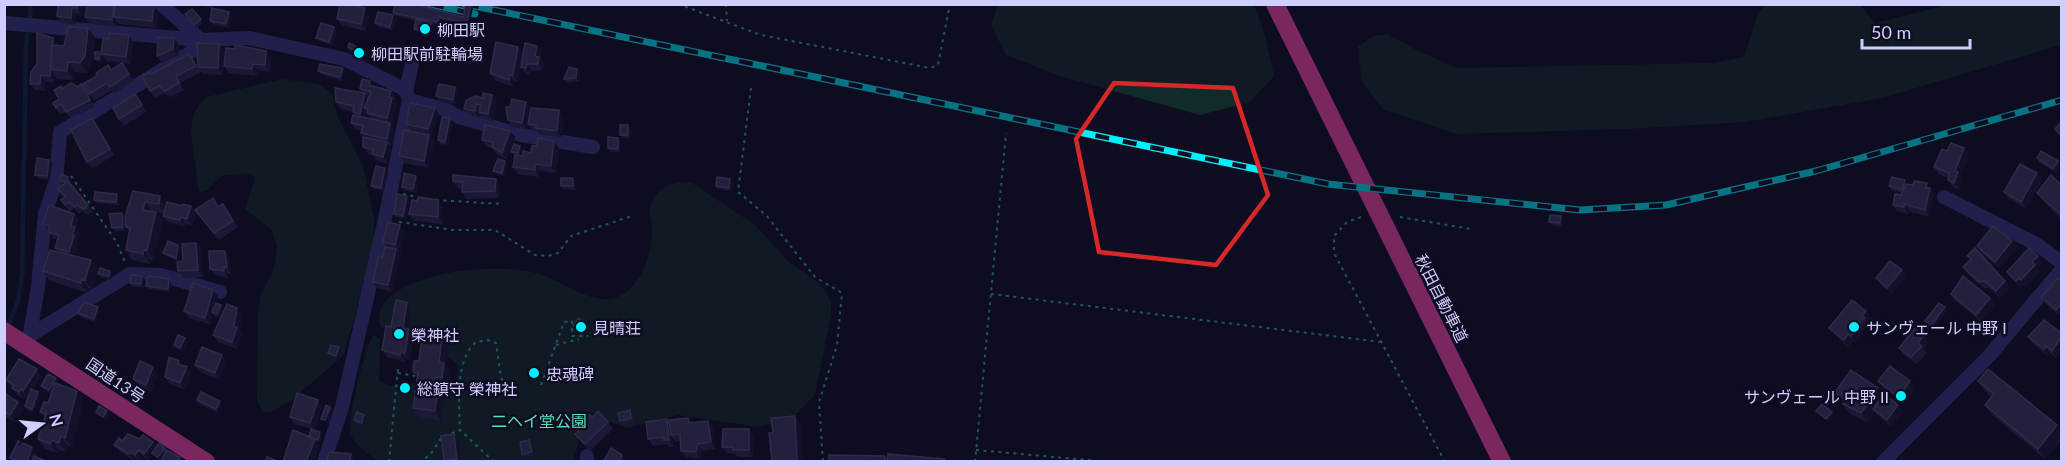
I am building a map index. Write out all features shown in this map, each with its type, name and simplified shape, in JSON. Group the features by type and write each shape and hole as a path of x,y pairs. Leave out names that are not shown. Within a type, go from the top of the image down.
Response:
{"highway":[{"name":"秋田自動車道","path":"1275,4 1502,462"},
{"name":"秋田自動車道","path":"1283,4 1347,153"},
{"name":"国道13号","path":"20,338 206,462"}],"street":[{"path":"161,4 201,40"},
{"path":"11,23 201,40 249,38 344,59 407,95 459,117 521,135 593,147"},
{"path":"20,338 38,287 45,214 56,181 60,132 185,56 194,50 201,40"},
{"path":"324,462 342,407 385,219 415,51"},
{"path":"1944,197 2038,245 2061,263"},
{"path":"1883,462 1990,355 2061,269"},
{"path":"20,338 130,274 161,275 220,292"}],"path":[{"path":"678,4 761,35 930,68 938,65 950,4"},
{"path":"726,4 727,21"},
{"path":"751,88 738,192 766,215 815,277 842,292 837,345 819,402 823,462"},
{"path":"975,462 1006,133"},
{"path":"59,159 117,243 130,274"},
{"path":"391,191 422,198"},
{"path":"431,199 466,204 502,204"},
{"path":"385,219 453,230 495,230 535,255 548,256 558,253 571,236 632,216"},
{"path":"1367,217 1347,222 1340,229 1334,236 1334,253 1445,462"},
{"path":"1396,217 1471,229"},
{"path":"991,294 1382,342"},
{"path":"541,385 567,320 572,321 572,336 581,338"},
{"path":"556,345 567,344 588,336"},
{"path":"494,462 460,430 458,401 464,361 476,342 488,340 496,343 501,378 516,398"},
{"path":"389,462 398,368"},
{"path":"398,373 415,376"},
{"path":"419,462 430,455 442,437 460,430"},
{"path":"976,450 1110,462"}],"highlighted area":[{"path":"1114,83 1233,88 1268,195 1216,265 1099,252 1076,139"}],"green space":[{"path":"998,5 1254,5 1265,35 1274,76 1250,102 1200,115 1060,76 1006,55 991,25"},
{"path":"1765,5 1860,5 1875,23 1948,5 2061,5 2061,45 1882,98 1745,122 1625,129 1456,134 1383,109 1362,82 1358,47 1373,36 1388,34 1418,51 1457,68 1713,63 1744,57 1758,14"},
{"path":"282,79 319,84 332,94 338,117 363,166 374,218 374,243 344,355 289,402 270,412 263,412 257,400 258,311 261,294 274,269 277,246 272,230 245,209 255,178 250,173 222,176 207,190 200,192 191,128 198,106 207,97"},
{"name":"二ヘイ堂公園","path":"678,182 692,183 755,225 788,261 817,282 827,293 831,303 831,315 815,395 792,418 758,427 678,415 627,428 599,414 586,412 573,462 377,461 356,442 351,435 350,428 354,400 366,352 374,335 380,339 379,381 398,385 432,381 456,388 458,365 434,343 415,333 381,327 379,318 381,309 392,295 406,286 444,274 465,270 507,269 542,275 593,298 610,299 620,296 636,282 650,251 652,227 650,211 654,198 664,188"}],"building":[{"path":"58,4 78,4 77,8 72,8 71,18 57,16"},
{"path":"87,4 114,4 112,20 85,17"},
{"path":"115,4 150,4 154,6 152,21 114,17"},
{"path":"340,4 365,8 361,24 337,19"},
{"path":"395,4 415,4 463,17 466,4 471,4 467,23 439,17 438,22 393,13"},
{"path":"212,8 229,12 226,24 210,21"},
{"path":"192,9 201,19 194,25 185,14"},
{"path":"378,12 393,15 390,27 375,23"},
{"path":"416,19 431,23 429,32 414,29"},
{"path":"321,23 334,27 329,42 316,38"},
{"path":"68,27 88,28 85,56 80,63 68,62 67,71 50,69 52,45 64,46"},
{"path":"37,33 53,38 50,76 41,75 40,84 30,84 31,72 37,64"},
{"path":"109,33 129,35 126,57 101,54 103,38 108,39"},
{"path":"158,37 174,38 173,49 157,56"},
{"path":"496,42 518,47 513,75 510,75 509,80 490,73"},
{"path":"197,43 219,44 218,68 198,67"},
{"path":"349,43 365,51 363,55 348,47"},
{"path":"525,43 537,46 535,56 539,57 538,64 527,64 526,68 521,67"},
{"path":"235,45 266,51 265,65 253,64 252,69 224,66 226,48 235,49"},
{"path":"95,52 99,52 99,59 95,59"},
{"path":"189,54 196,66 176,76 179,83 165,91 159,86 150,91 142,76 150,72 151,74"},
{"path":"122,63 129,74 110,87 107,83 89,94 83,84 98,75 96,73 108,65 111,70"},
{"path":"320,64 343,68 340,77 318,71"},
{"path":"569,67 577,69 576,78 564,79"},
{"path":"362,79 370,81 369,85 391,91 389,97 392,98 387,118 367,113 368,109 364,108 371,92 360,89"},
{"path":"71,83 78,87 81,84 90,100 66,112 61,104 56,108 53,103 59,99 54,90 61,86 62,89"},
{"path":"439,84 455,87 453,100 436,96"},
{"path":"335,88 365,93 360,114 353,112 354,106 336,102"},
{"path":"483,93 492,95 488,114 479,112 481,105 476,104 475,111 464,109 466,100 476,96 483,98"},
{"path":"135,94 142,105 119,119 113,108"},
{"path":"512,99 526,102 522,123 508,120 506,107 510,107"},
{"path":"410,103 435,108 428,129 406,124"},
{"path":"531,108 559,110 557,131 535,128 536,125 528,124"},
{"path":"353,115 390,123 387,139 361,133 363,126 351,123"},
{"path":"442,117 450,118 445,142 438,140"},
{"path":"92,118 110,149 87,162 71,130"},
{"path":"2061,122 2061,136 2055,129"},
{"path":"485,125 510,131 502,153 492,147 493,142 482,140"},
{"path":"620,125 628,125 628,135 620,135"},
{"path":"404,130 429,135 424,161 399,156"},
{"path":"363,137 387,142 383,157 372,154 374,150 363,147"},
{"path":"608,137 618,138 618,149 608,148"},
{"path":"538,138 554,141 551,166 535,164 535,170 513,167 515,155 523,156 523,151 531,153 532,146 537,146"},
{"path":"1951,143 1964,148 1955,171 1958,172 1954,183 1948,180 1949,173 1934,167 1942,149 1947,151"},
{"path":"514,144 520,146 518,153 511,152"},
{"path":"2041,151 2058,161 2053,169 2037,158"},
{"path":"37,158 49,160 47,176 35,175"},
{"path":"498,159 505,161 502,173 493,171"},
{"path":"2020,164 2037,173 2021,202 2004,192"},
{"path":"376,166 385,168 381,188 371,186"},
{"path":"404,173 416,176 413,189 402,187"},
{"path":"62,174 68,177 66,182 59,180"},
{"path":"453,175 496,179 495,191 462,192 463,182 453,181"},
{"path":"2051,175 2061,185 2059,213 2037,193"},
{"path":"717,177 730,179 729,188 716,186"},
{"path":"1892,177 1905,180 1902,190 1889,186"},
{"path":"561,178 573,178 573,186 561,186"},
{"path":"68,181 88,205 84,209 77,205 74,207 69,202 65,205 61,200 65,197 58,189"},
{"path":"1914,181 1927,183 1926,188 1930,188 1925,210 1904,204 1904,207 1893,205 1895,194 1901,195 1906,184 1913,185"},
{"path":"133,191 160,196 159,204 145,202 143,210 156,212 147,250 144,250 143,254 126,250 130,228 126,227 125,217"},
{"path":"95,192 117,194 116,202 94,200"},
{"path":"397,194 407,196 403,216 394,214"},
{"path":"418,197 438,200 438,217 409,214 412,200 417,201"},
{"path":"213,198 218,207 223,204 233,221 214,233 195,210"},
{"path":"167,202 191,206 187,219 181,217 180,220 163,216"},
{"path":"49,205 74,214 71,226 75,227 72,235 74,236 69,252 55,248 59,235 48,232 50,226 43,224"},
{"path":"122,213 123,227 112,228 109,214"},
{"path":"1550,215 1561,216 1560,223 1549,222"},
{"path":"388,222 400,225 395,245 383,242"},
{"path":"1993,226 2012,241 1995,262 1977,246"},
{"path":"168,241 178,245 176,258 163,253"},
{"path":"196,243 198,270 178,271 177,262 183,261 182,244"},
{"path":"385,247 396,249 388,285 373,282 378,257 382,258"},
{"path":"1975,248 2005,281 1996,291 1985,281 1979,282 1963,267 1971,259 1967,256"},
{"path":"2029,248 2038,256 2032,262 2035,265 2021,280 2019,278 2016,281 2007,272"},
{"path":"50,250 91,260 85,280 82,279 81,283 43,271"},
{"path":"209,251 225,251 227,267 224,267 224,271 210,269"},
{"path":"1890,261 1902,270 1887,288 1876,278"},
{"path":"100,268 110,271 109,276 98,274"},
{"path":"131,275 142,276 141,284 130,283"},
{"path":"148,276 169,279 168,289 146,286"},
{"path":"1963,276 1990,298 1976,315 1951,294"},
{"path":"2058,278 2061,281 2061,304 2056,310 2041,297"},
{"path":"193,283 213,290 205,318 184,311"},
{"path":"396,300 407,302 403,328 409,329 405,353 401,352 400,355 382,350 386,326 391,327"},
{"path":"1852,300 1866,311 1862,316 1865,318 1855,325 1858,327 1851,336 1848,334 1844,340 1829,328"},
{"path":"84,302 98,307 94,319 78,313"},
{"path":"216,303 221,305 217,314 212,312"},
{"path":"1939,303 1945,307 1931,326 1925,321"},
{"path":"227,304 237,308 234,326 237,328 232,342 213,335"},
{"path":"578,318 585,322 580,330 573,325"},
{"path":"2044,320 2061,333 2061,338 2052,351 2046,346 2044,349 2028,337"},
{"path":"1915,328 1924,335 1918,343 1922,346 1911,357 1899,348"},
{"path":"178,335 185,338 180,348 174,345"},
{"path":"422,335 442,337 439,362 444,363 442,378 435,377 434,385 438,385 435,411 413,408 418,373 413,372 414,361 419,361"},
{"path":"331,345 339,347 336,356 328,353"},
{"path":"202,347 222,355 215,373 195,365"},
{"path":"169,357 187,367 180,383 165,377"},
{"path":"19,359 37,369 23,391 21,389 19,392 12,388 14,385 6,380"},
{"path":"140,361 153,367 146,385 133,379"},
{"path":"1890,366 1910,381 1899,397 1878,381"},
{"path":"1988,369 2057,425 2038,449 1985,405 1994,394 1978,381"},
{"path":"1851,370 1878,388 1861,413 1843,404 1846,400 1835,392"},
{"path":"48,374 56,378 49,390 41,386"},
{"path":"55,383 77,391 65,438 61,436 59,443 52,440 50,444 38,439 46,414 40,412 44,402 48,403"},
{"path":"31,389 38,392 32,409 25,406"},
{"path":"201,392 220,401 216,409 197,400"},
{"path":"4,393 18,402 10,415 4,412"},
{"path":"297,393 318,400 310,423 290,417"},
{"path":"1884,394 1898,405 1887,420 1873,409"},
{"path":"1822,404 1832,412 1826,419 1816,411"},
{"path":"326,405 330,407 325,420 321,419"},
{"path":"99,406 107,411 103,417 96,412"},
{"path":"630,410 631,418 620,421 618,413"},
{"path":"598,411 608,422 585,444 575,434 579,431 575,427 589,414 592,417"},
{"path":"357,412 364,415 362,423 354,420"},
{"path":"795,416 797,462 772,462 769,433 773,433 771,418"},
{"path":"688,418 689,423 708,421 711,442 698,444 696,452 681,451 680,434 671,435 669,420"},
{"path":"667,419 669,440 664,440 664,437 648,439 646,422"},
{"path":"311,429 320,432 318,440 309,437"},
{"path":"723,429 749,429 749,450 722,447"},
{"path":"293,430 315,439 306,462 283,462"},
{"path":"128,434 140,439 143,435 153,442 144,454 139,450 135,455 131,452 129,454 114,445 119,438 122,441"},
{"path":"454,434 457,459 444,461 441,436"},
{"path":"529,440 532,452 522,454 520,442"},
{"path":"18,441 32,447 27,462 19,462 10,458"},
{"path":"159,443 165,448 158,457 152,453"},
{"path":"611,448 622,455 619,462 603,462"},
{"path":"166,450 180,457 177,462 161,462"},
{"path":"329,452 351,454 350,462 327,461"},
{"path":"888,454 944,459 944,462 887,462"},
{"path":"829,455 885,456 885,462 829,462"},
{"path":"34,456 44,460 44,462 32,462"},
{"path":"267,457 275,460 274,462 265,462"}],"waterway":[{"path":"7,329 18,301 22,275 26,48 31,4"}],"railway":[{"path":"430,4 475,14"},
{"path":"465,4 1328,184 1580,210 1666,205 1816,171 2062,100"}],"place":[{"name":"柳田駅","path":"425,29"},
{"name":"柳田駅前駐輪場","path":"359,53"},
{"name":"見晴荘","path":"581,327"},
{"name":"サンヴェール 中野 I","path":"1854,327"},
{"name":"榮神社","path":"399,334"},
{"name":"忠魂碑","path":"534,373"},
{"name":"総鎮守 榮神社","path":"405,388"},
{"name":"サンヴェール 中野 II","path":"1901,396"}]}
